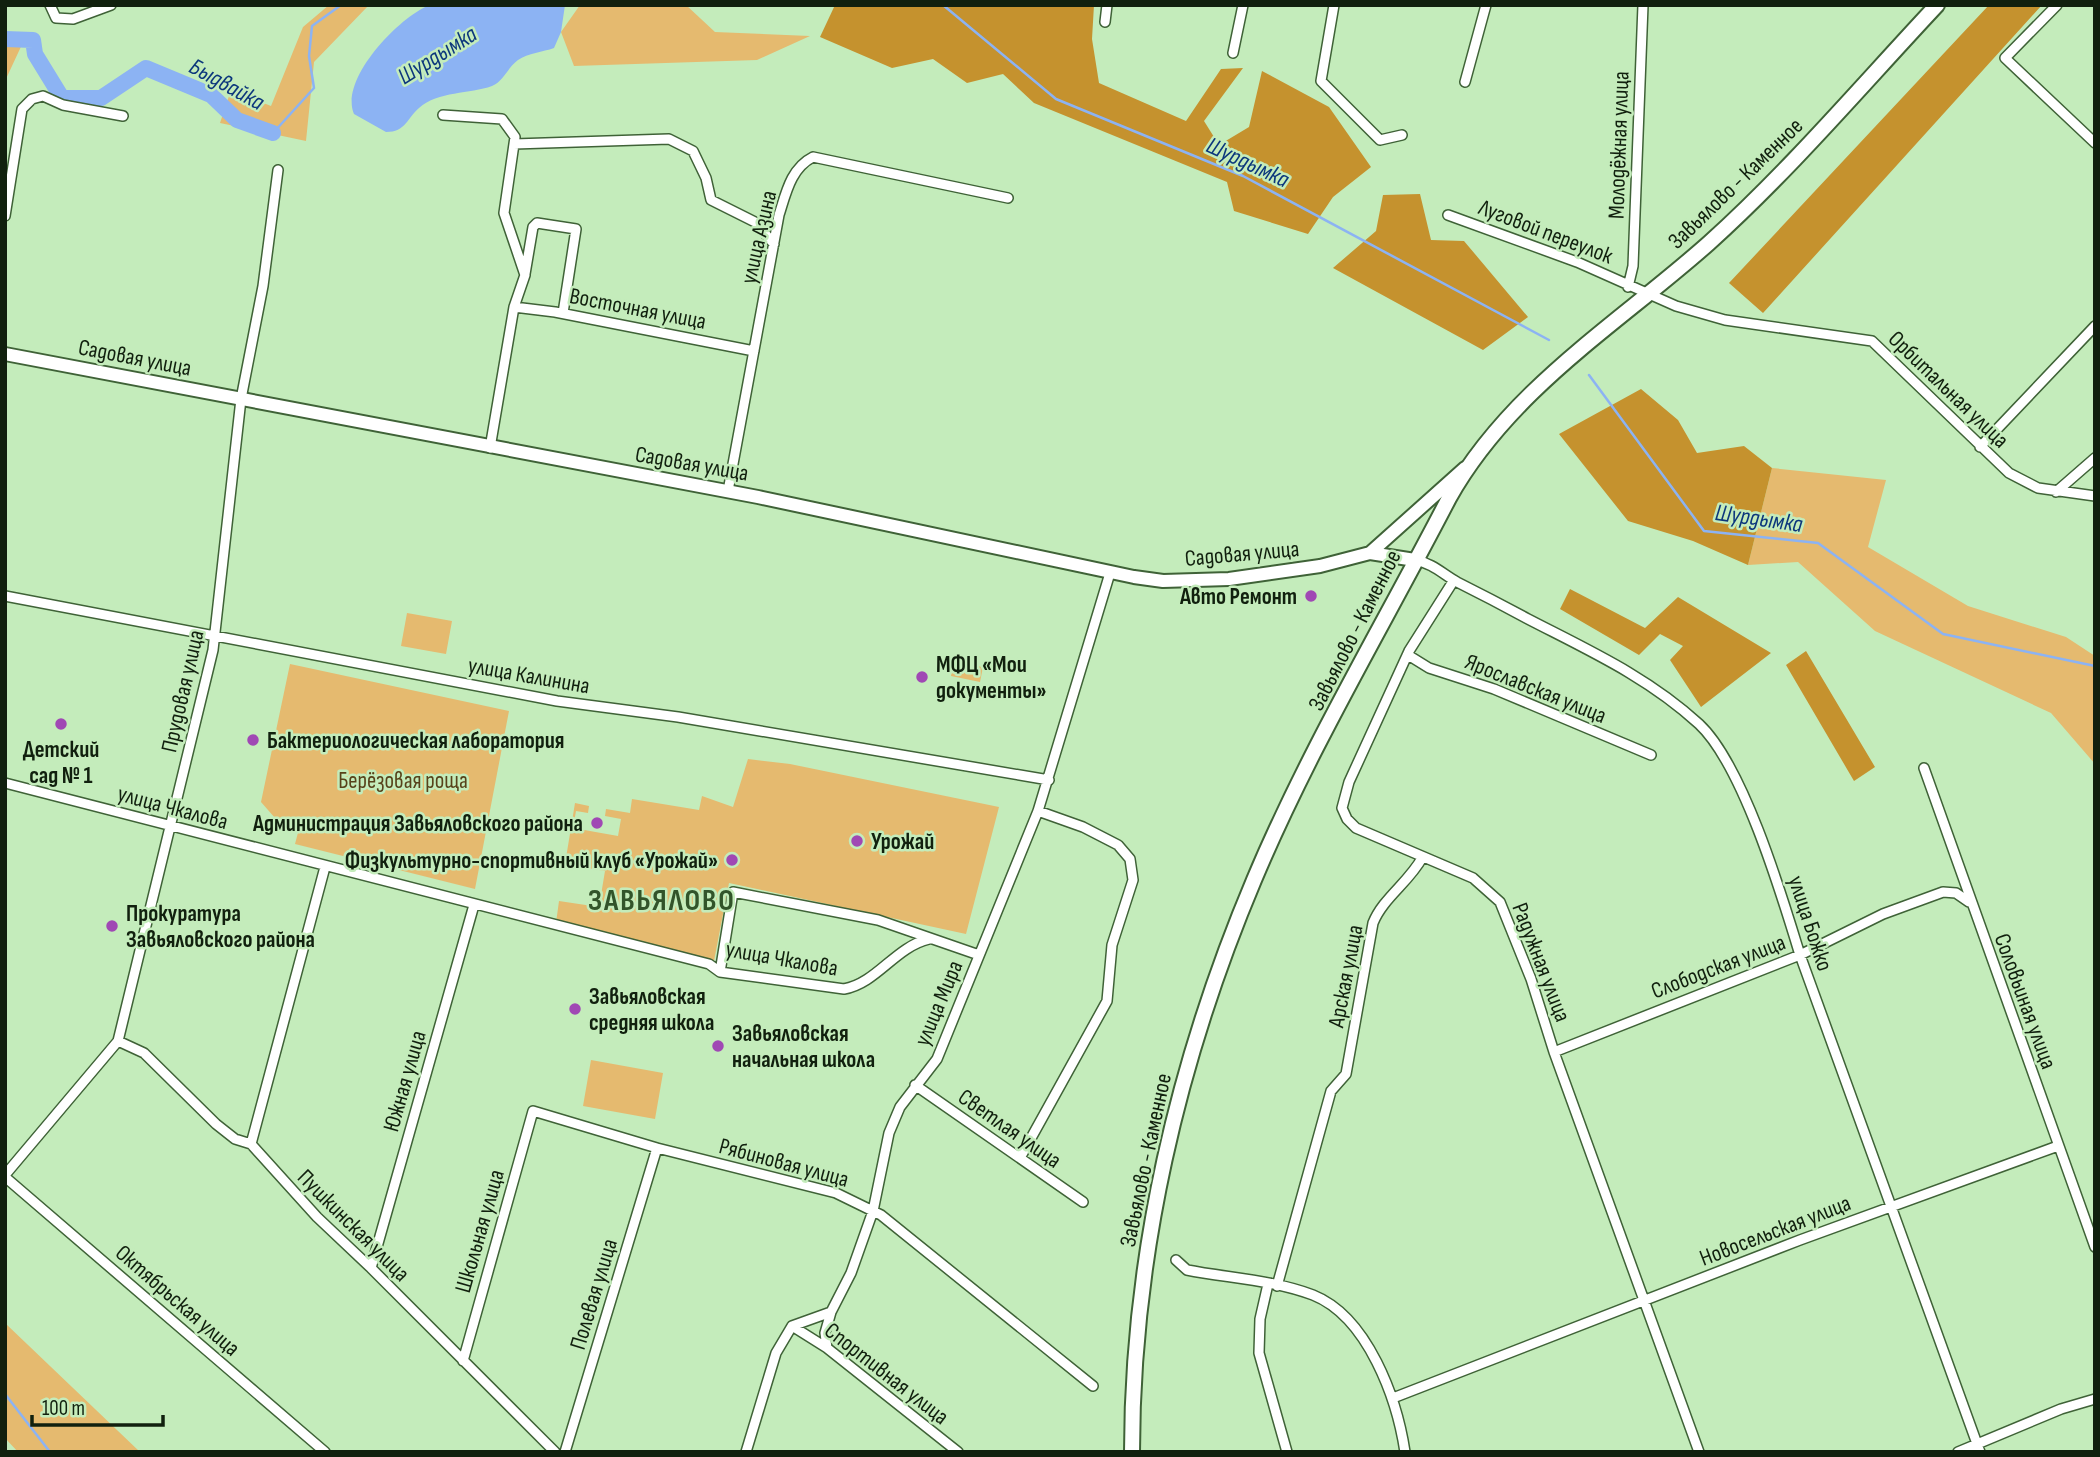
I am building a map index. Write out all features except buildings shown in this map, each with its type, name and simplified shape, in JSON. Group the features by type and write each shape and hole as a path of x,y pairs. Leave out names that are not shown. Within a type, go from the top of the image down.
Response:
{"main road":[{"name":"Завьялово - Каменное","path":"1132,1452 1135,1372 1149,1247 1173,1121 1200,1023 1255,879 1415,560 1468,465 1512,411 1558,368 1710,241 1818,134 1933,7"}],"street":[{"path":"50,5 56,18 64,21 110,5"},
{"path":"1105,22 1107,5"},
{"path":"1233,53 1244,5"},
{"path":"1334,5 1321,80 1380,140 1402,135"},
{"path":"1465,82 1486,5"},
{"name":"Молодёжная улица","path":"1628,286 1633,266 1643,5"},
{"path":"2057,5 2005,58 2095,143"},
{"path":"5,216 22,109 32,99 43,96 63,106 123,116"},
{"path":"443,115 502,119 510,126 515,137 504,213 525,275"},
{"path":"514,144 669,139 693,151 706,178 711,200 755,222 774,244"},
{"name":"улица Азина","path":"728,491 774,244 788,187 803,162 813,157 1008,198"},
{"name":"Прудовая улица","path":"5,1176 118,1041 215,637 240,399 263,286 278,170"},
{"name":"Луговой переулок","path":"1448,215 1611,275 1648,295"},
{"path":"490,448 514,307 525,275 533,227 537,223 576,229 563,313"},
{"name":"Орбитальная улица","path":"1648,295 1725,320 1872,341 2009,473 2038,488 2095,496"},
{"name":"Восточная улица","path":"514,307 563,313 754,351"},
{"path":"1980,447 2095,326"},
{"name":"Садовая улица","path":"5,354 728,491 884,522 1110,573 1163,581 1229,579 1319,567 1370,553"},
{"path":"2056,492 2095,457"},
{"path":"1370,553 1468,465"},
{"path":"1370,553 1415,560"},
{"name":"улица Божко","path":"1415,560 1427,562 1454,580 1625,668 1699,724 1733,775 1776,877 1800,955 1978,1448"},
{"name":"улица Мира","path":"831,1312 851,1273 873,1211 889,1133 900,1107 915,1084 937,1059 1038,811 1110,573"},
{"name":"Радужная улица","path":"1454,580 1408,655 1349,782 1342,808 1347,819 1356,828 1473,878 1500,902 1531,979 1554,1052 1699,1452"},
{"name":"улица Калинина","path":"5,596 557,701 678,718 1049,780"},
{"name":"Ярославская улица","path":"1408,655 1429,667 1507,694 1651,755"},
{"name":"Соловьиная улица","path":"1924,768 2095,1247"},
{"name":"улица Чкалова","path":"5,783 709,964 720,972 844,989 863,983 901,951 929,939"},
{"path":"1020,1158 1107,1001 1112,945 1133,880 1130,859 1118,845 1083,827 1038,811"},
{"name":"Арская улица","path":"1273,1285 1331,1091 1346,1074 1377,913 1415,870 1422,858"},
{"path":"251,1144 325,867"},
{"path":"720,972 733,892 878,920 979,955"},
{"name":"Слободская улица","path":"1554,1052 1800,955 1883,914 1943,892 1956,893 1970,902"},
{"name":"Южная улица","path":"371,1268 474,905"},
{"name":"Пушкинская улица","path":"118,1041 153,1060 216,1125 235,1139 251,1144 317,1217 555,1452"},
{"name":"Светлая улица","path":"915,1084 1083,1202"},
{"name":"Рябиновая улица","path":"533,1111 657,1148 836,1193 873,1211 1093,1386"},
{"name":"Школьная улица","path":"463,1361 533,1111"},
{"name":"Новосельская улица","path":"1393,1398 1892,1206 2058,1146"},
{"name":"Полевая улица","path":"565,1452 657,1148"},
{"name":"Октябрьская улица","path":"5,1176 325,1452"},
{"path":"1176,1260 1187,1270 1273,1285 1314,1296 1340,1312 1377,1363 1393,1398 1405,1452"},
{"path":"1273,1285 1260,1319 1259,1353 1287,1452"},
{"path":"746,1452 776,1353 792,1326 831,1312"},
{"path":"827,1348 825,1333 831,1312"},
{"name":"Спортивная улица","path":"792,1326 827,1348 958,1452"},
{"path":"1958,1452 1978,1448 2095,1399"}],"green space":[{"path":"329,5 369,5 314,62 306,141 220,123 231,90 271,106 303,27"},
{"path":"580,5 686,5 715,32 810,36 757,60 574,66 561,32"},
{"path":"25,38 5,81 5,39"},
{"path":"1772,468 1886,480 1868,547 1968,606 2066,637 2095,656 2095,764 2051,713 1875,631 1798,562 1748,565"},
{"path":"407,613 452,621 446,654 401,646"},
{"path":"954,661 983,667 980,682 951,676"},
{"name":"Берёзовая роща","path":"290,664 509,711 475,889 295,844 300,825 275,818 261,802"},
{"name":"Урожай","path":"748,759 790,764 999,807 966,934 729,883 714,961 556,923 559,901 599,907 605,871 565,864 575,803 589,806 588,813 576,811 573,828 618,836 621,819 605,816 606,809 630,813 632,799 699,810 702,796 733,807"},
{"path":"591,1060 663,1073 655,1119 583,1106"},
{"path":"5,1323 140,1452 18,1452 5,1438"}],"shaded area":[{"path":"835,5 1094,5 1092,39 1099,83 1186,121 1221,69 1243,68 1204,121 1219,145 1249,127 1262,71 1329,107 1371,167 1333,197 1308,234 1234,211 1227,182 1034,103 1003,74 967,83 933,59 892,68 820,37"},
{"path":"1989,5 2042,5 1763,313 1729,283"},
{"path":"1420,194 1431,240 1464,241 1528,317 1483,350 1333,268 1376,231 1383,195"},
{"path":"1641,389 1678,420 1697,453 1744,446 1772,468 1748,565 1693,541 1628,521 1559,434"},
{"path":"1570,589 1645,628 1678,597 1771,653 1701,707 1670,660 1683,646 1660,634 1639,655 1560,609"},
{"path":"1806,651 1875,767 1854,781 1786,665"}],"water":[{"path":"430,5 565,5 561,32 554,48 518,60 500,81 492,86 445,96 427,103 398,130 386,132 354,114 352,100 355,84 375,50 389,35 418,11"}],"waterway":[{"name":"Быдвайка","path":"273,133 314,88 309,56 312,26 341,5"},
{"name":"Шурдымка","path":"943,5 1056,99 1243,176 1549,340"},
{"name":"Быдвайка","path":"5,39 33,40 35,54 62,98 101,98 146,68 211,95 237,120 273,133"},
{"name":"Шурдымка","path":"1589,375 1704,531 1818,543 1943,634 2095,666"},
{"path":"5,1394 50,1452"}],"place":[{"name":"Авто Ремонт","path":"1311,596"},
{"name":"МФЦ «Мои документы»","path":"922,677"},
{"name":"Детский сад № 1","path":"61,724"},
{"name":"Бактериологическая лаборатория","path":"253,740"},
{"name":"Администрация Завьяловского района","path":"597,823"},
{"name":"Урожай","path":"857,841"},
{"name":"Физкультурно-спортивный клуб «Урожай»","path":"732,860"},
{"name":"Прокуратура Завьяловского района","path":"112,926"},
{"name":"Завьяловская средняя школа","path":"575,1009"},
{"name":"Завьяловская начальная школа","path":"718,1046"}],"district":[{"name":"ЗАВЬЯЛОВО","path":"662,900"}]}
